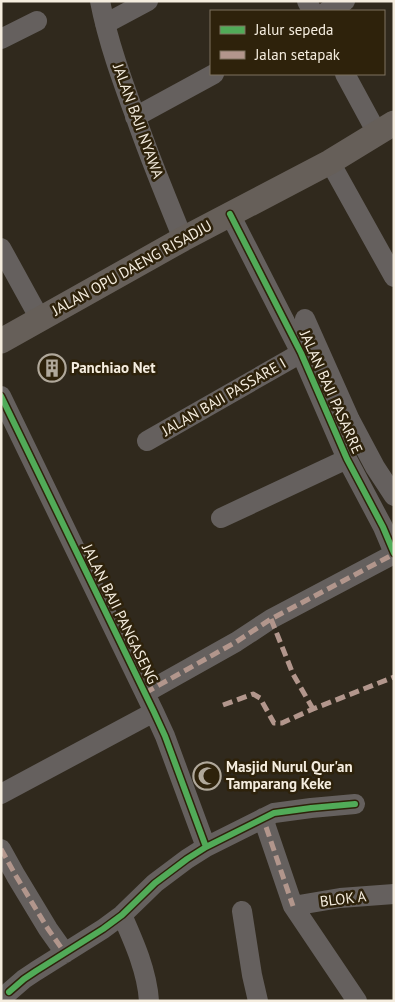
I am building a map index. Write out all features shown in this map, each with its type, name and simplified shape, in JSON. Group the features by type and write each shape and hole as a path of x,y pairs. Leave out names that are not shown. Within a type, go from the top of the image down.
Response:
{"main road":[{"name":"JALAN OPU DAENG RISADJU","path":"1,341 183,239 330,162 385,128"}],"street":[{"name":"JALAN BAJI NYAWA","path":"100,1 121,78 183,239"},
{"path":"105,24 148,1"},
{"path":"329,10 345,1"},
{"path":"1,39 37,21"},
{"path":"135,118 212,75"},
{"path":"347,75 385,128"},
{"path":"330,162 394,277"},
{"name":"JALAN BAJI PASARRE","path":"230,214 301,353 347,459 383,527 394,554"},
{"path":"1,248 40,319"},
{"path":"306,319 350,420 375,467 394,496"},
{"name":"JALAN BAJI PASSARE I","path":"147,441 301,353"},
{"name":"JALAN BAJI PANGASENG","path":"1,396 165,736 206,847"},
{"path":"221,518 347,459"},
{"path":"145,693 236,642 271,619 394,554"},
{"path":"1,794 154,712"},
{"path":"7,994 30,975 122,915 155,883 186,859 206,847 274,813 355,804"},
{"path":"263,818 293,906 357,1001"},
{"path":"1,849 44,922 65,953"},
{"name":"BLOK A","path":"293,906 340,898 394,894"},
{"path":"242,911 258,1001"},
{"path":"122,915 142,966 149,1001"}],"marked path":[{"path":"145,693 236,642 271,619 394,554"},
{"path":"271,619 293,674 313,709"},
{"path":"223,705 253,694 260,698 274,723 282,723 394,677"},
{"path":"268,816 263,818 293,906"},
{"path":"1,849 48,929 65,953"}],"cycle path":[{"path":"230,214 301,353 347,459 383,527 394,553"},
{"path":"1,396 165,736 206,847"},
{"path":"9,992 24,979 103,929 122,915 155,883 206,847 274,813 355,804"}],"place":[{"name":"Panchiao Net","path":"52,368"},
{"name":"Masjid Nurul Qur'an Tamparang Keke","path":"207,776"}]}
